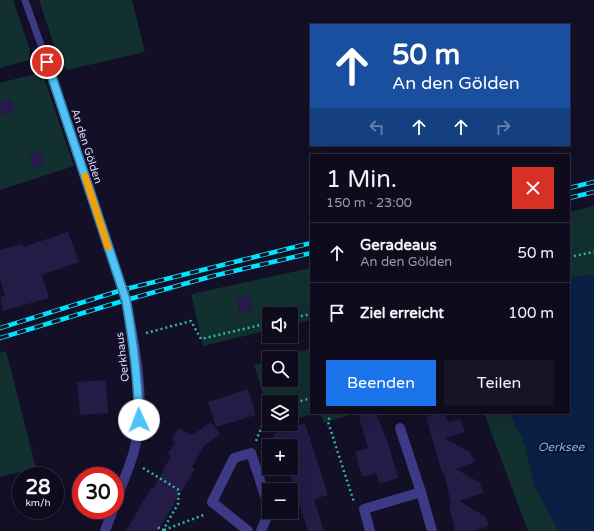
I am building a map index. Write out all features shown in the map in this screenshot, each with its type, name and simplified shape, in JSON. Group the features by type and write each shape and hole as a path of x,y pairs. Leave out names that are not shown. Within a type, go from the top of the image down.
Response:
{"street":[{"name":"An den Gölden","path":"47,62 126,300"},
{"name":"Oerkhaus","path":"124,478 130,461 139,420 137,374 133,335 126,300"},
{"path":"400,428 432,531"},
{"path":"248,531 212,502 234,458 251,453 262,487"},
{"path":"370,531 364,509 421,492"},
{"path":"105,531 110,519"},
{"path":"261,531 266,519"}],"lane":[{"name":"An den Gölden","path":"25,0 47,62"}],"path":[{"path":"570,257 594,252"},
{"path":"298,317 310,314"},
{"path":"146,333 191,321 201,339 262,325"},
{"path":"298,402 310,398"},
{"path":"331,414 328,422 355,505 364,509"},
{"path":"251,453 262,426"},
{"path":"130,461 179,490 178,504 163,530"},
{"path":"155,526 163,530 207,514"}],"green space":[{"path":"0,0 13,0 30,50 29,60 0,68"},
{"path":"39,0 132,0 145,52 67,70 60,63"},
{"path":"42,72 74,166 0,190 0,83"},
{"path":"594,206 594,275 570,278 570,212"},
{"path":"310,268 310,320 298,323 298,307 262,307 262,332 203,346 191,294"},
{"path":"310,348 310,414 313,414 298,419 298,395 264,395 254,365 262,362 262,387 298,387 298,352"},
{"path":"6,351 36,467 12,467 12,474 0,477 0,353"},
{"path":"320,414 353,414 324,423"},
{"path":"484,414 510,414 524,443 536,489 559,531 528,531"}],"water":[{"name":"Oerksee","path":"594,275 594,531 559,531 536,489 524,443 510,414 570,414 570,278"}],"building":[{"path":"12,98 15,111 0,116 0,102"},
{"path":"41,151 45,164 33,168 29,155"},
{"path":"68,232 79,262 42,275 49,298 3,311 0,297 5,296 0,278 0,250 22,244 23,247"},
{"path":"250,295 254,310 239,313 236,298"},
{"path":"106,380 108,413 80,415 77,382"},
{"path":"248,389 256,415 216,427 208,402"},
{"path":"358,414 376,414 389,446 398,478 380,484 376,473 362,477 355,452 368,448"},
{"path":"434,414 445,414 448,422 460,419 465,432 444,438 470,452 475,462 456,469 480,483 483,493 459,501 486,517 489,526 474,531 455,531 444,472 442,473 426,417"},
{"path":"211,422 220,434 204,446 192,467 195,469 158,531 126,531 151,488 153,489 171,456 168,454 175,442 172,440 178,428 192,435"},
{"path":"305,423 328,495 314,499 324,531 308,531 298,500 298,483 293,483 290,475 298,475 298,439 275,439 273,434 282,431 298,431 298,425"}],"railway":[{"path":"570,188 594,182"},
{"path":"570,198 594,192"},
{"path":"0,328 122,290 310,243"},
{"path":"0,338 126,300 213,276 310,253"}],"slow traffic":[{"path":"85,176 108,247"}],"route":[{"path":"47,62 126,300 133,335 137,374 139,420"}]}
